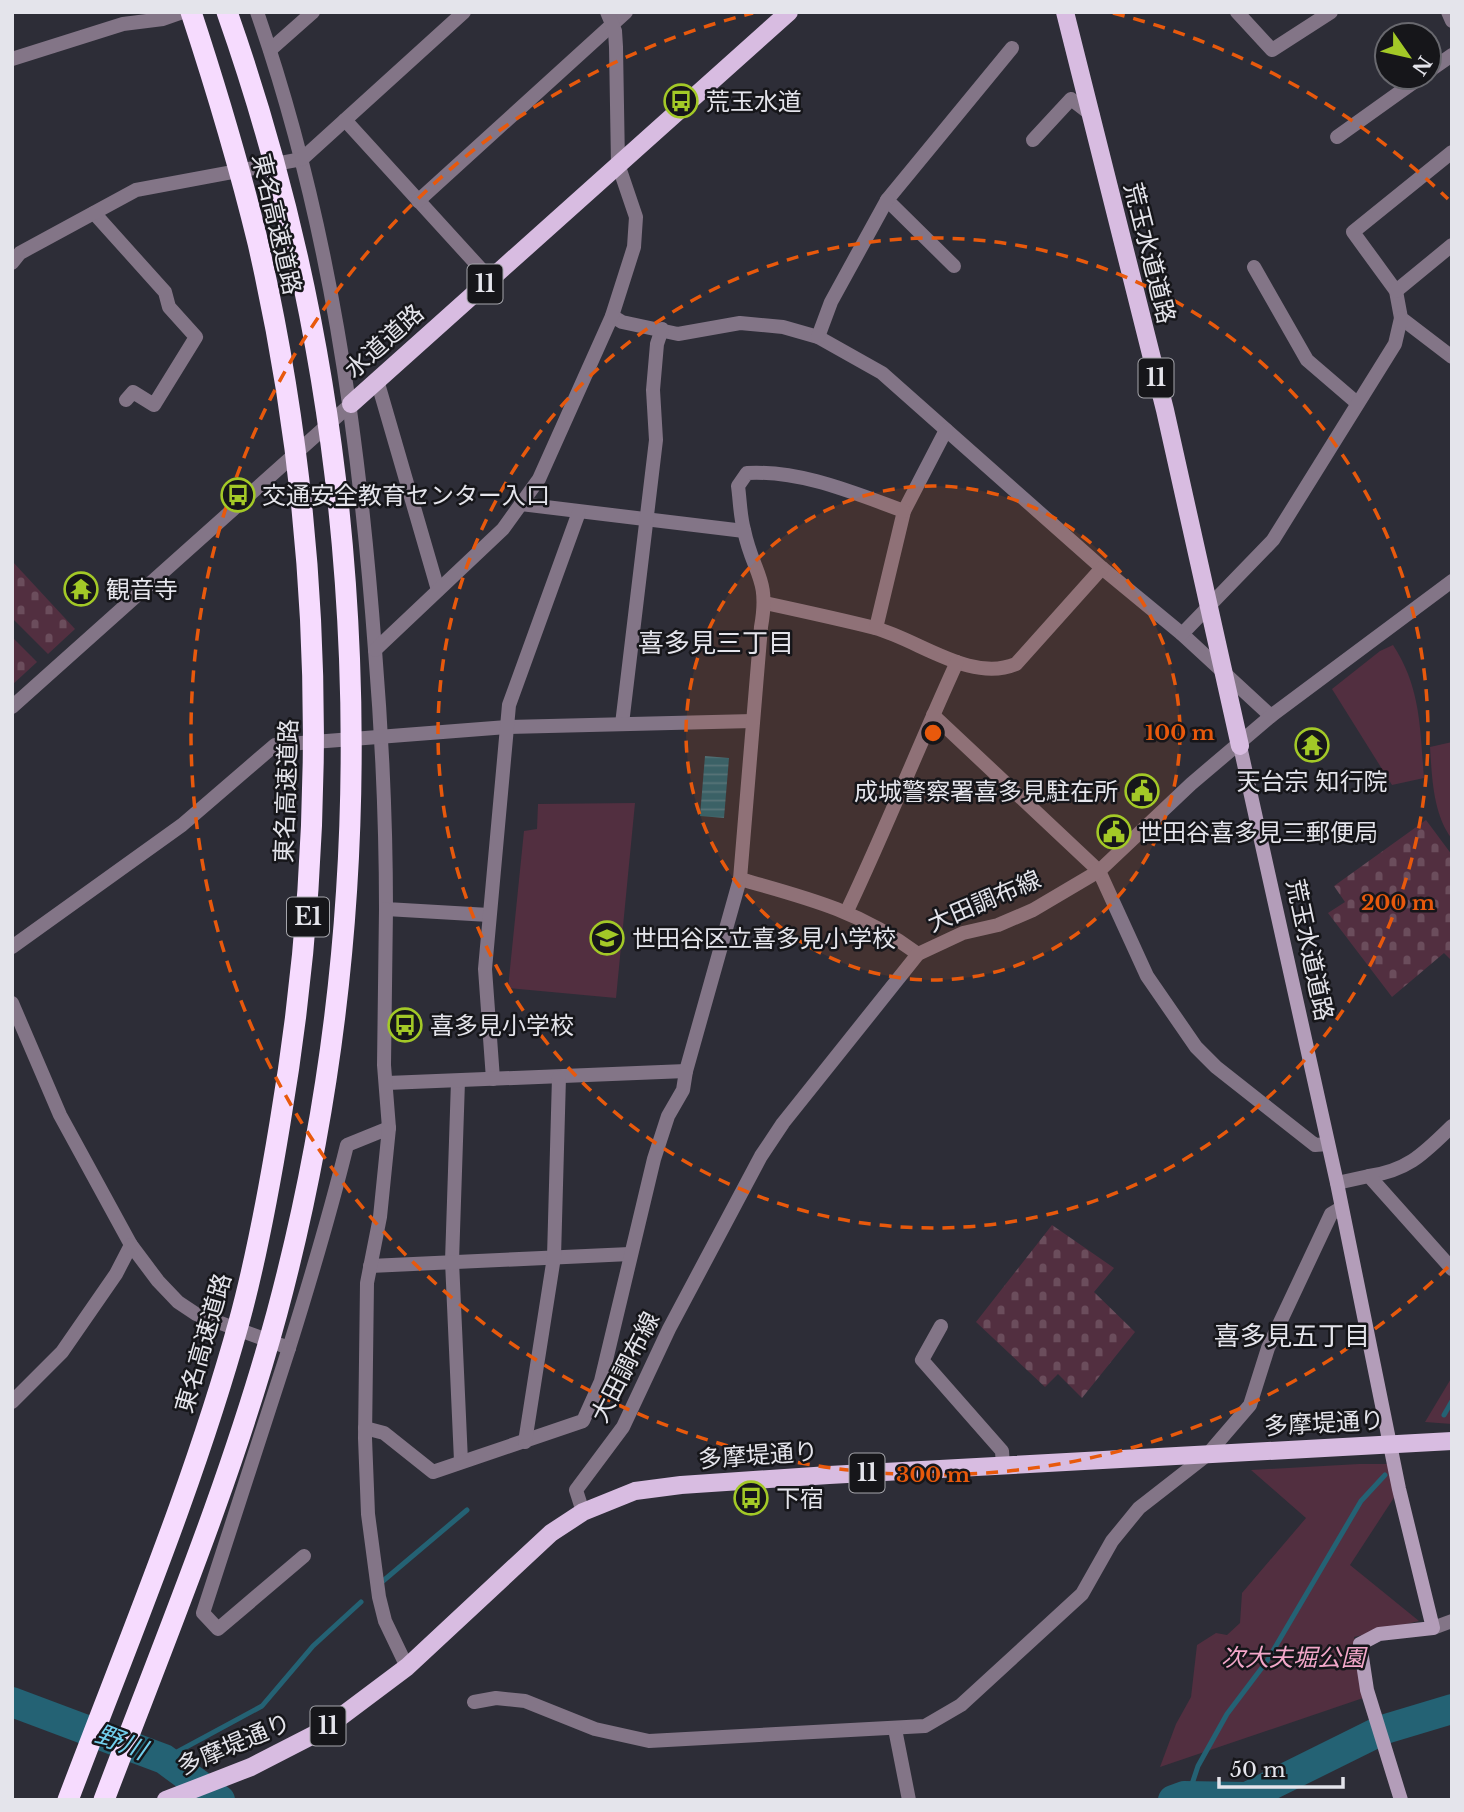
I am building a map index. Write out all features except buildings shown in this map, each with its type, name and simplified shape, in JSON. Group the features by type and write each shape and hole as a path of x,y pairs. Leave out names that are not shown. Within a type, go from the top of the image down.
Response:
{"highway":[{"name":"東名高速道路","path":"68,1800 185,1492 239,1319 259,1238 276,1150 306,954 316,720 310,593 301,500 280,358 258,244 231,140 191,12"},
{"name":"東名高速道路","path":"104,1800 198,1553 276,1314 309,1169 327,1061 346,874 351,702 346,587 330,443 309,312 288,218 264,127 227,12"}],"main road":[{"name":"水道道路","path":"351,404 789,12"},
{"name":"荒玉水道道路","path":"1065,12 1093,116 1111,208 1165,410 1337,1183 1390,1444 1433,1628"},
{"name":"多摩堤通り","path":"166,1800 241,1771 323,1730 407,1667 510,1568 551,1533 583,1512 635,1491 681,1485 1452,1441"},
{"path":"1400,1795 1369,1696 1360,1644 1379,1634 1433,1628"}],"street":[{"path":"12,58 122,24 163,19 183,12"},
{"path":"257,12 302,159 323,245 351,404 366,525 383,735 386,909 384,1065 389,1128 380,1217 365,1306 365,1428 373,1568 385,1621 407,1667"},
{"path":"270,50 313,12"},
{"path":"15,253 136,190 302,159 464,12"},
{"path":"418,201 609,18 626,12"},
{"path":"1237,12 1272,50 1331,12"},
{"path":"1448,12 1452,21"},
{"path":"375,650 503,529 521,504 538,479 612,316 634,247 636,218 618,164 616,47 609,18"},
{"path":"818,337 831,302 887,200 1012,48"},
{"path":"1337,136 1401,91"},
{"path":"1033,140 1071,99 1093,116"},
{"path":"345,120 490,279"},
{"path":"1182,634 1273,540 1395,344 1401,318 1396,291 1353,232 1452,152"},
{"path":"887,200 954,266"},
{"path":"94,213 165,292 169,307 196,337 154,405 133,392 126,400"},
{"path":"1396,291 1452,245"},
{"path":"1254,267 1307,360 1357,403"},
{"path":"612,316 622,322 678,334 740,323 783,327 818,337 882,373 1102,568 1223,670 1271,716"},
{"path":"1401,318 1452,357"},
{"path":"622,723 656,440 653,390 662,329"},
{"path":"377,380 438,590"},
{"name":"水道道路","path":"12,707 351,404"},
{"path":"876,628 904,511 946,430"},
{"path":"365,1428 384,1433 433,1472 583,1421 601,1381 654,1159 668,1116 683,1090 740,879 765,589 744,531 738,486 747,473 791,476 839,487 904,511"},
{"path":"521,504 744,531"},
{"path":"494,1079 485,969 509,705 579,512"},
{"path":"765,603 876,628 905,637 957,662 1000,671 1016,664 1102,568"},
{"name":"大田調布線","path":"583,1512 576,1490 623,1427 669,1329 761,1156 783,1123 919,954 963,933 998,925 1033,910 1099,871 1191,784 1240,746 1271,716 1452,581"},
{"path":"847,911 892,816 957,662"},
{"path":"933,715 1099,871 1147,976 1196,1046 1216,1067 1315,1145 1328,1144"},
{"path":"12,947 182,825 275,745 507,727 753,721"},
{"path":"740,879 847,911 884,929 919,954"},
{"path":"386,909 489,915"},
{"path":"12,1003 60,1115 131,1245 178,1302 196,1314 289,1348"},
{"path":"387,1083 686,1071"},
{"path":"525,1442 554,1257 559,1077"},
{"path":"458,1081 452,1261 461,1461"},
{"path":"1337,1183 1388,1173 1413,1163 1452,1126"},
{"path":"304,1556 218,1629 203,1613 289,1348 308,1278 326,1232 347,1145 389,1128"},
{"path":"1369,1176 1452,1269"},
{"path":"474,1702 496,1698 525,1701 595,1729 649,1741 925,1726 961,1705 1082,1594 1112,1541 1139,1508 1207,1455 1228,1433 1250,1405 1268,1348 1331,1214 1340,1208"},
{"path":"12,1402 62,1352 116,1274 131,1245"},
{"path":"370,1266 630,1254"},
{"path":"941,1326 922,1360 1002,1451 1003,1466"},
{"path":"1433,1628 1452,1621"},
{"path":"895,1728 909,1800"}],"green space":[{"path":"12,561 75,629 48,654 12,618"},
{"path":"12,637 37,662 12,685"},
{"path":"1393,645 1414,693 1420,725 1424,778 1392,785 1332,689 1380,651"},
{"path":"1452,742 1452,839 1437,807 1430,747"},
{"path":"635,803 616,998 508,988 524,831 537,829 538,804"},
{"path":"1426,820 1452,855 1452,961 1444,953 1392,997 1328,913 1345,902 1334,886"},
{"path":"1052,1225 1114,1268 1094,1292 1135,1332 1082,1398 1058,1374 1045,1387 976,1322"},
{"path":"1452,1377 1452,1424 1425,1422"},
{"name":"次大夫堀公園","path":"1389,1464 1395,1496 1350,1565 1419,1621 1354,1637 1369,1696 1160,1767 1176,1724 1191,1697 1197,1645 1216,1633 1227,1635 1240,1623 1242,1593 1306,1518 1251,1470"}],"water":[{"path":"705,756 729,758 724,818 700,816"}],"waterway":[{"path":"1444,1415 1452,1401"},
{"path":"1188,1796 1198,1766 1227,1714 1267,1661 1361,1501 1385,1475"},
{"path":"383,1581 467,1510"},
{"path":"164,1759 262,1706 313,1646 361,1602"},
{"name":"野川","path":"12,1702 164,1759 220,1800"},
{"name":"野川","path":"1173,1800 1184,1796 1247,1797 1382,1730 1452,1709"}],"place":[{"name":"荒玉水道","path":"681,101"},
{"name":"交通安全教育センター入口","path":"238,495"},
{"name":"観音寺","path":"81,589"},
{"name":"天台宗 知行院","path":"1312,745"},
{"name":"成城警察署喜多見駐在所","path":"1142,791"},
{"name":"世田谷喜多見三郵便局","path":"1114,832"},
{"name":"世田谷区立喜多見小学校","path":"607,938"},
{"name":"喜多見小学校","path":"405,1025"},
{"name":"下宿","path":"751,1498"}],"district":[{"name":"喜多見三丁目","path":"716,643"},
{"name":"喜多見五丁目","path":"1292,1336"}]}
